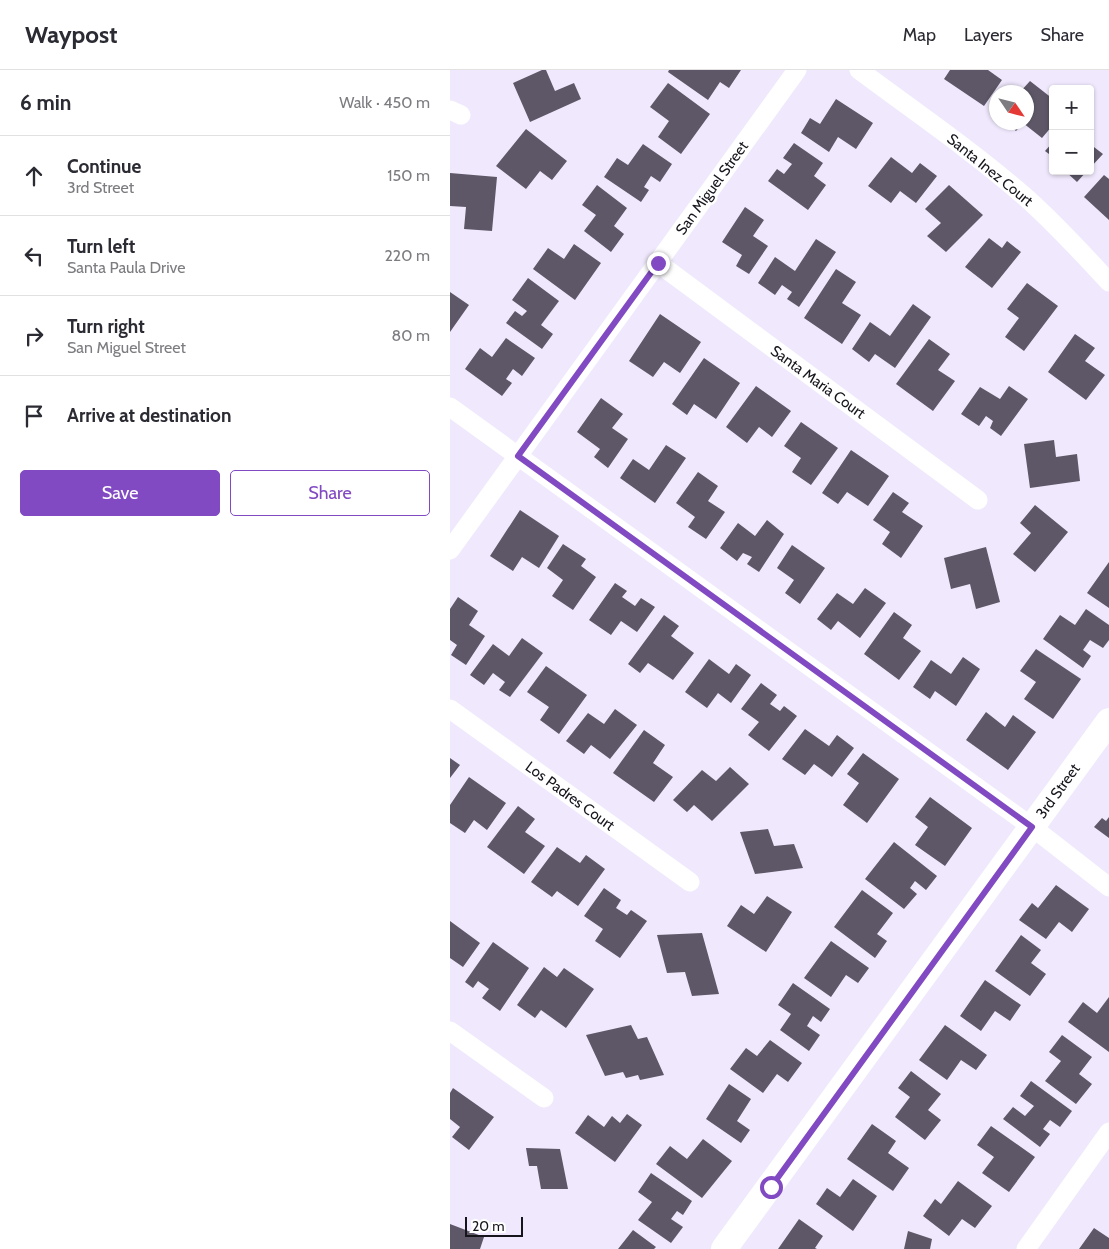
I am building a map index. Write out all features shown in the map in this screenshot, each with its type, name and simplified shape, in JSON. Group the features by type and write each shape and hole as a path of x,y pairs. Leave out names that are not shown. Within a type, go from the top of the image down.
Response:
{"street":[{"name":"San Miguel Street","path":"450,550 797,70"},
{"name":"Santa Inez Court","path":"859,70 967,149 1025,196 1109,282"},
{"name":"Santa Maria Court","path":"658,263 978,500"},
{"path":"450,407 1032,827 1109,887"},
{"name":"Los Padres Court","path":"450,709 690,882"},
{"name":"3rd Street","path":"724,1249 1109,721"},
{"path":"450,1031 544,1098"},
{"path":"1026,1249 1109,1132"}],"building":[{"path":"546,70 555,91 574,83 581,99 530,122 513,83"},
{"path":"669,70 741,70 729,88 720,82 708,100 668,72"},
{"path":"950,70 988,70 1002,80 999,85 989,85 989,99 984,106 944,79"},
{"path":"1030,81 1049,96 1049,130 1042,138 1032,130 1034,130 1034,85 1026,85"},
{"path":"668,83 710,114 681,154 658,137 669,121 650,107"},
{"path":"836,99 873,123 856,149 838,137 829,152 801,133 810,118 820,124"},
{"path":"526,129 567,161 552,180 540,171 526,189 496,166"},
{"path":"794,143 823,163 814,176 826,185 808,210 768,181 777,169 784,174 792,164 783,158"},
{"path":"643,144 672,164 660,182 651,176 644,187 649,190 641,202 604,177 617,158 628,165"},
{"path":"1094,147 1103,154 1094,164"},
{"path":"891,157 912,173 920,163 937,176 916,203 900,191 891,203 868,186"},
{"path":"450,173 497,177 492,231 464,229 466,207 450,206"},
{"path":"1069,175 1083,175 1077,182"},
{"path":"1104,175 1109,179 1109,220 1084,197"},
{"path":"597,185 627,208 614,226 624,234 611,252 584,231 596,215 582,205"},
{"path":"949,185 983,215 946,252 927,236 941,223 925,209"},
{"path":"745,207 764,220 753,236 768,246 749,274 736,266 742,255 722,242"},
{"path":"989,238 1002,248 1007,241 1021,252 992,288 965,267"},
{"path":"816,239 836,252 799,307 787,299 792,292 782,285 775,295 758,283 775,257 795,271"},
{"path":"574,244 601,263 575,300 533,269 548,248 564,259"},
{"path":"836,269 856,282 842,303 861,315 842,344 804,318"},
{"path":"528,278 559,301 541,325 553,334 542,349 506,323 515,311 522,316 527,311 512,300"},
{"path":"1027,283 1058,306 1024,351 1005,337 1019,318 1007,309"},
{"path":"450,292 469,305 450,332"},
{"path":"913,304 931,317 895,368 875,354 869,362 852,349 870,322 890,336"},
{"path":"660,314 701,342 680,373 664,362 653,377 629,361"},
{"path":"1075,334 1095,348 1085,361 1105,375 1086,400 1048,372"},
{"path":"506,338 535,358 522,376 513,369 506,379 512,383 502,396 465,369 480,348 492,357"},
{"path":"929,339 950,354 938,370 955,381 933,411 896,384"},
{"path":"704,358 740,383 716,419 694,404 687,415 672,404"},
{"path":"756,386 791,411 772,437 759,427 747,443 726,427"},
{"path":"1009,386 1028,399 1001,436 990,428 993,421 986,416 979,426 961,414 980,387 1000,399"},
{"path":"601,398 623,414 612,428 628,439 608,468 594,457 600,449 577,432"},
{"path":"801,422 838,448 811,485 792,472 801,458 784,446"},
{"path":"1054,440 1056,457 1077,454 1080,481 1030,488 1024,444"},
{"path":"666,445 686,458 655,503 620,478 633,459 649,470"},
{"path":"851,450 889,476 868,506 847,492 838,504 822,493"},
{"path":"698,472 718,486 708,501 725,512 706,539 688,527 695,517 676,503"},
{"path":"893,492 909,503 902,512 923,526 901,558 882,544 890,532 873,520"},
{"path":"1035,505 1068,532 1035,572 1013,554 1031,533 1020,523"},
{"path":"520,510 559,536 539,568 522,557 513,571 490,556"},
{"path":"767,520 784,534 759,572 747,564 752,557 743,553 737,561 720,548 738,523 755,536"},
{"path":"563,544 586,559 581,566 596,577 573,610 552,596 563,580 547,568"},
{"path":"792,545 825,568 800,604 785,593 794,580 777,568"},
{"path":"986,547 1000,602 976,609 970,584 951,589 944,558"},
{"path":"1109,562 1109,608 1087,593"},
{"path":"615,583 627,591 622,597 635,606 641,598 655,607 637,632 621,621 611,635 589,620"},
{"path":"865,588 886,603 860,638 838,621 831,630 817,619 837,593 853,604"},
{"path":"458,597 478,611 469,625 485,636 466,665 451,655 457,645 450,640 450,609"},
{"path":"1086,609 1109,625 1109,640 1103,648 1090,640 1083,650 1091,656 1083,668 1043,639 1060,615 1075,625"},
{"path":"894,612 912,625 903,638 921,651 899,680 864,654"},
{"path":"664,615 679,626 671,636 694,653 673,680 648,663 640,673 628,664"},
{"path":"522,638 543,653 510,697 499,690 505,682 493,673 484,685 470,675 493,644 509,656"},
{"path":"1036,649 1081,679 1053,719 1024,699 1036,682 1020,671"},
{"path":"963,657 980,669 956,706 935,691 930,699 913,687 931,660 951,674"},
{"path":"709,659 729,674 736,664 751,675 731,703 718,693 707,708 685,692"},
{"path":"546,666 587,695 559,734 540,720 549,707 527,692"},
{"path":"761,683 777,695 770,704 780,711 784,706 797,716 769,751 748,735 759,722 741,709"},
{"path":"615,709 637,725 610,759 591,745 584,754 566,741 588,713 604,724"},
{"path":"986,712 1005,727 1013,715 1036,732 1008,770 966,740"},
{"path":"805,729 829,746 837,735 854,748 832,777 814,764 805,775 782,759"},
{"path":"644,730 665,745 653,763 673,777 654,802 613,773"},
{"path":"863,753 899,779 867,823 843,805 859,783 847,774"},
{"path":"450,758 460,765 450,778"},
{"path":"730,767 749,784 712,821 694,805 687,812 673,800 702,770 716,781"},
{"path":"469,777 506,803 487,830 474,820 465,833 450,823 450,805"},
{"path":"930,797 972,828 945,866 915,845 928,827 915,817"},
{"path":"518,806 535,819 525,832 545,846 524,874 487,847"},
{"path":"1109,817 1109,838 1094,827 1102,818 1106,821"},
{"path":"768,829 774,846 794,844 803,868 755,874 740,832"},
{"path":"894,842 937,876 926,890 915,881 910,888 917,894 904,909 865,879"},
{"path":"557,847 580,863 586,855 605,869 578,906 557,891 552,897 531,882"},
{"path":"1056,885 1089,909 1072,932 1059,922 1046,939 1019,920 1032,903 1038,908"},
{"path":"604,888 621,900 616,908 627,915 631,910 647,921 620,958 595,941 603,929 584,916"},
{"path":"862,890 893,913 877,934 887,941 875,958 834,927"},
{"path":"767,896 792,912 766,952 727,926 741,905 754,914"},
{"path":"450,921 480,943 463,967 450,958"},
{"path":"702,933 719,994 692,996 685,972 667,973 657,935"},
{"path":"1021,935 1041,950 1031,963 1046,974 1030,996 995,971"},
{"path":"831,941 869,968 858,983 846,975 831,997 804,978"},
{"path":"493,942 529,968 500,1011 482,998 489,989 478,981 473,988 465,982"},
{"path":"544,967 557,977 564,968 594,989 566,1028 541,1010 535,1018 517,1005"},
{"path":"985,980 1021,1005 1010,1021 995,1011 981,1031 960,1016"},
{"path":"793,983 830,1009 821,1022 813,1016 807,1026 820,1035 809,1051 780,1030 791,1014 778,1005"},
{"path":"1109,997 1109,1052 1068,1022 1083,1002 1097,1013"},
{"path":"631,1025 638,1039 647,1037 664,1075 640,1080 638,1075 626,1078 623,1072 605,1076 586,1035"},
{"path":"945,1025 987,1055 976,1070 961,1060 947,1080 919,1060"},
{"path":"1062,1035 1092,1057 1079,1074 1092,1084 1076,1104 1045,1081 1061,1061 1049,1052"},
{"path":"770,1040 802,1063 788,1082 777,1074 763,1093 730,1069 746,1048 757,1056"},
{"path":"911,1071 941,1094 928,1110 941,1120 925,1140 895,1117 910,1097 898,1088"},
{"path":"1031,1081 1072,1111 1060,1127 1050,1120 1043,1129 1050,1134 1040,1147 1003,1119 1013,1107 1025,1116 1034,1106 1020,1096"},
{"path":"729,1084 751,1099 737,1121 750,1130 741,1143 706,1119"},
{"path":"453,1088 494,1117 469,1150 452,1137 460,1127 450,1119 450,1093"},
{"path":"627,1114 642,1125 615,1162 575,1133 588,1115 604,1127 612,1116 620,1123"},
{"path":"872,1124 896,1141 888,1153 909,1168 893,1191 847,1159"},
{"path":"991,1126 1035,1157 1009,1192 982,1173 994,1157 977,1145"},
{"path":"703,1139 732,1161 702,1198 656,1164 670,1146 687,1159"},
{"path":"526,1148 560,1149 568,1189 541,1189 537,1166 529,1166"},
{"path":"651,1173 692,1201 683,1215 677,1211 671,1219 683,1227 671,1243 638,1220 652,1202 638,1192"},
{"path":"853,1179 877,1196 853,1231 816,1204 827,1188 840,1197"},
{"path":"958,1181 992,1206 975,1228 962,1219 949,1236 923,1216 935,1199 941,1204"},
{"path":"799,1219 823,1236 815,1248 817,1249 778,1249"},
{"path":"450,1224 484,1237 480,1249 450,1249"},
{"path":"1094,1228 1109,1238 1109,1249 1079,1249"},
{"path":"633,1230 656,1247 654,1249 618,1249"},
{"path":"908,1231 932,1239 930,1249 904,1249"}],"route":[{"path":"658,263 518,456 1032,827 771,1187"}]}
